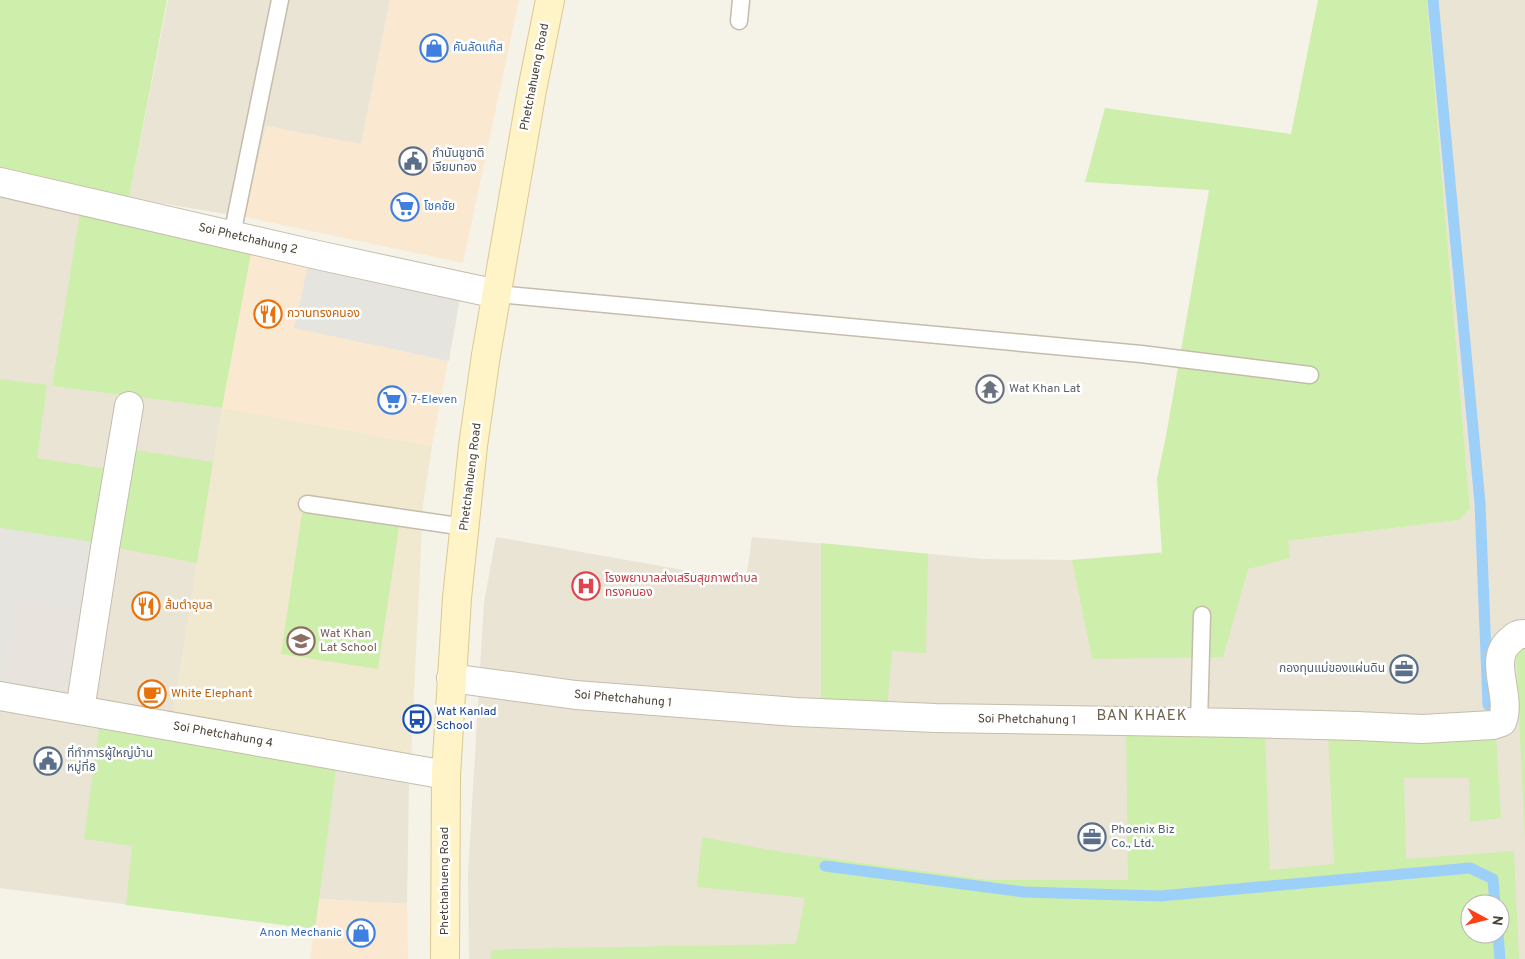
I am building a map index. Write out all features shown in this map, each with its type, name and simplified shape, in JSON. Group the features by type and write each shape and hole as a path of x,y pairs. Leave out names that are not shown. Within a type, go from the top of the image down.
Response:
{"main road":[{"name":"Phetchahueng Road","path":"445,959 446,774 451,678 457,598 473,446 532,90 550,0"}],"street":[{"name":"Soi Phetchahung 2","path":"0,182 497,294"},
{"path":"80,710 129,406"},
{"name":"Soi Phetchahung 1","path":"451,678 576,695 796,712 945,718 1357,726 1422,729 1494,725 1502,722 1505,713 1500,659 1505,645 1518,634 1525,634"},
{"name":"Soi Phetchahung 4","path":"0,696 446,774"}],"lane":[{"path":"232,235 280,0"},
{"path":"739,21 741,0"},
{"path":"497,294 1141,354 1310,375"},
{"path":"307,504 465,527"},
{"path":"1199,723 1202,615"}],"shaded area":[{"path":"168,0 390,0 361,145 266,126 245,217 129,198"},
{"path":"390,0 519,0 463,263 245,217 266,126 361,144"},
{"path":"1427,0 1525,0 1525,959 469,959 468,873 484,602 496,537 746,581 752,537 983,559 1072,560 1288,541 1459,520 1470,509"},
{"path":"0,167 89,188 52,386 222,408 169,739 409,784 407,904 319,899 315,929 0,888"},
{"path":"251,254 460,297 432,446 222,408"},
{"path":"308,266 460,297 449,361 294,328"},
{"name":"Wat Khan Lat School","path":"222,408 432,446 423,505 411,758 172,719"},
{"path":"0,528 92,542 83,610 18,600 4,686 0,685"},
{"path":"18,600 83,610 69,696 4,686"},
{"name":"Anon Mechanic","path":"319,899 407,904 408,959 310,959"}],"green space":[{"path":"0,0 167,0 129,198 0,167"},
{"path":"1318,0 1427,0 1470,509 1459,520 1288,541 1290,558 1248,569 1223,657 1092,659 1072,560 1162,553 1157,479 1209,190 1085,182 1105,108 1291,134"},
{"path":"80,213 251,254 222,408 52,386"},
{"path":"0,379 47,385 37,458 107,469 92,542 0,528"},
{"path":"129,449 213,462 197,563 112,547"},
{"path":"302,513 399,527 378,669 281,654"},
{"path":"821,543 928,554 926,653 892,651 887,708 821,701"},
{"path":"1525,648 1525,840 1516,655"},
{"path":"99,728 169,734 336,770 315,929 126,905 132,846 84,839"},
{"path":"1126,728 1265,733 1270,870 1334,864 1328,731 1496,735 1501,818 1470,822 1469,778 1404,778 1406,859 1514,851 1519,959 491,959 490,951 506,949 796,944 805,898 697,887 702,837 787,853 990,880 1128,880"}],"waterway":[{"path":"1433,0 1480,503 1488,705"},
{"path":"825,866 1024,892 1160,896 1470,868 1493,879 1494,894"},
{"path":"1499,944 1500,959"}],"place":[{"name":"คันลัดแก๊ส","path":"434,48"},
{"name":"กำนันชูชาติ เจียมทอง","path":"413,161"},
{"name":"โชคชัย","path":"405,207"},
{"name":"กวานทรงคนอง","path":"268,314"},
{"name":"Wat Khan Lat","path":"990,389"},
{"name":"7-Eleven","path":"392,400"},
{"name":"โรงพยาบาลส่งเสริมสุขภาพตำบล ทรงคนอง","path":"586,586"},
{"name":"ส้มตำอุบล","path":"146,606"},
{"name":"Wat Khan Lat School","path":"301,641"},
{"name":"กองทุนแม่ของแผ่นดิน","path":"1404,669"},
{"name":"White Elephant","path":"152,694"},
{"name":"Wat Kanlad School","path":"417,719"},
{"name":"ที่ทำการผู้ใหญ่บ้าน หมู่ที่8","path":"48,761"},
{"name":"Phoenix Biz Co., Ltd.","path":"1092,837"},
{"name":"Anon Mechanic","path":"361,933"}],"district":[{"name":"BAN KHAEK","path":"1142,716"}]}
